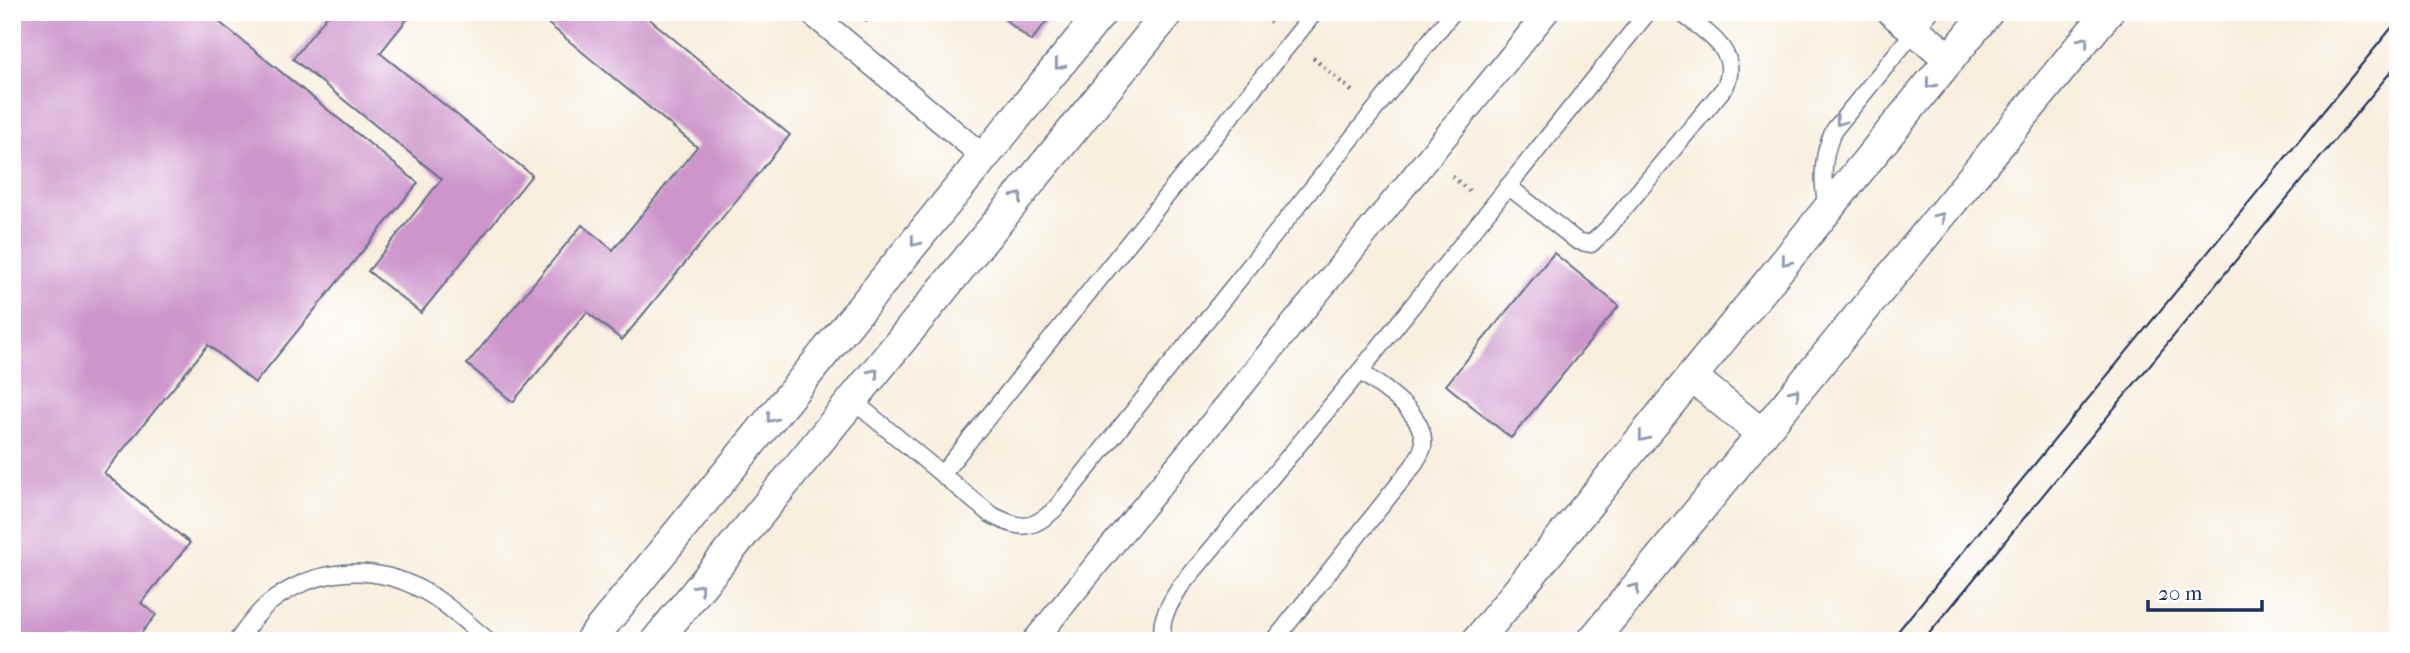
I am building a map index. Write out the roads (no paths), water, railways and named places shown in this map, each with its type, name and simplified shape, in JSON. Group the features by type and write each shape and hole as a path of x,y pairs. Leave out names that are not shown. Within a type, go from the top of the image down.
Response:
{"street":[{"path":"810,12 984,157"},
{"path":"590,641 1102,12"},
{"path":"656,641 1169,12"},
{"path":"1034,641 1547,12"},
{"path":"1477,641 1988,12"},
{"path":"1592,641 2108,12"},
{"path":"1913,18 1951,59"},
{"path":"1692,377 1762,434"}],"lane":[{"path":"942,474 1315,12"},
{"path":"852,400 990,514 1012,525 1027,526 1042,521 1056,508 1452,12"},
{"path":"1165,641 1161,633 1166,611 1180,587 1360,371 1648,12"},
{"path":"1508,187 1577,242 1591,244 1608,228 1725,87 1731,74 1728,56 1717,41 1680,12"},
{"path":"1827,211 1822,175 1827,144 1834,130 1913,18"},
{"path":"1274,641 1413,466 1423,448 1421,430 1409,410 1360,371"},
{"path":"237,641 267,605 289,590 315,578 342,572 370,572 423,590 489,641"}],"tram line":[{"path":"1890,641 2398,20"},
{"path":"1923,641 2398,63"}]}
